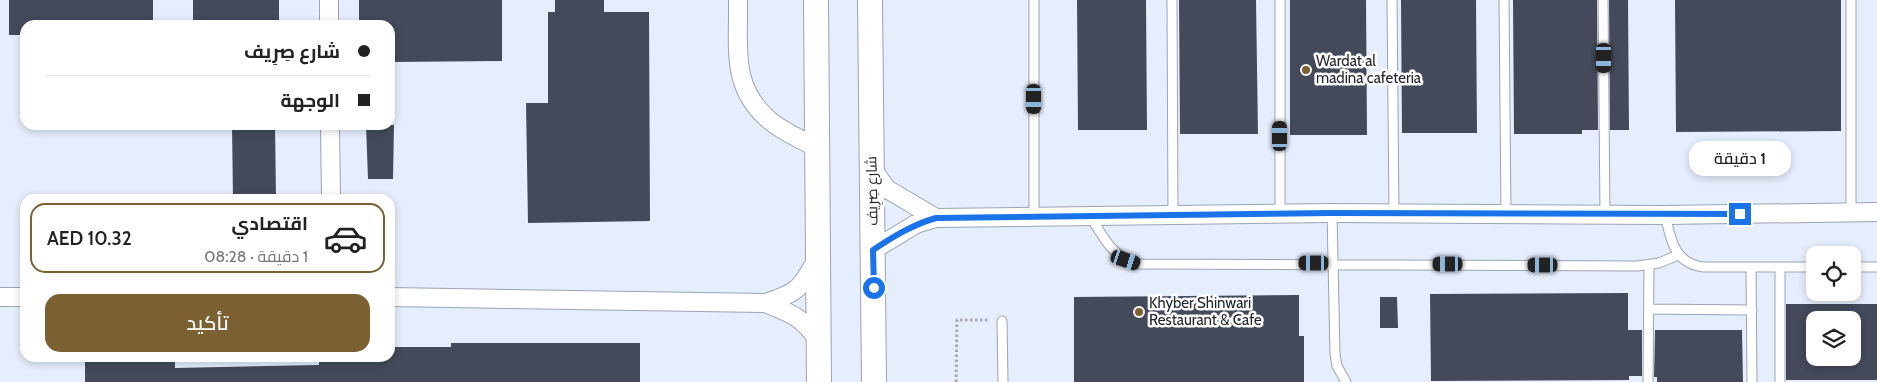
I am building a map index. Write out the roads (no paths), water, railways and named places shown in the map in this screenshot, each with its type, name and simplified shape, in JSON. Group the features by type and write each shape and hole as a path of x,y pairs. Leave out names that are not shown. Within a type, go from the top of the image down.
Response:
{"main road":[{"path":"816,0 819,382"},
{"name":"شارع صِرِيف","path":"870,0 874,382"}],"street":[{"path":"329,0 329,20"},
{"path":"738,0 739,75 749,99 769,120 817,148"},
{"path":"330,130 331,194"},
{"path":"872,169 887,189 936,218"},
{"path":"873,250 898,233 916,224 936,218 1394,212 1665,215 1877,212"},
{"path":"395,297 765,303 782,298 803,285 818,256"},
{"path":"0,297 20,297"},
{"path":"765,303 790,312 808,326 819,342"}],"lane":[{"path":"1034,0 1034,217"},
{"path":"1172,0 1173,216"},
{"path":"1280,0 1280,213"},
{"path":"1392,0 1394,212"},
{"path":"1504,0 1506,214"},
{"path":"1604,0 1605,215"},
{"path":"1851,0 1851,213"},
{"path":"1332,213 1335,354 1337,366 1346,382"},
{"path":"1665,215 1672,244 1678,255 1689,264 1703,267 1806,267"},
{"path":"1091,217 1108,246 1121,257 1138,264 1649,265 1678,255"},
{"path":"1648,382 1649,265"},
{"path":"1861,267 1877,266"},
{"path":"1751,267 1752,382"},
{"path":"1780,267 1780,382"},
{"path":"1649,309 1752,310"},
{"path":"1002,321 1003,382"}],"place":[{"name":"Wardat al madina cafeteria","path":"1306,70"},
{"name":"Khyber Shinwari Restaurant & Cafe","path":"1139,312"}]}
